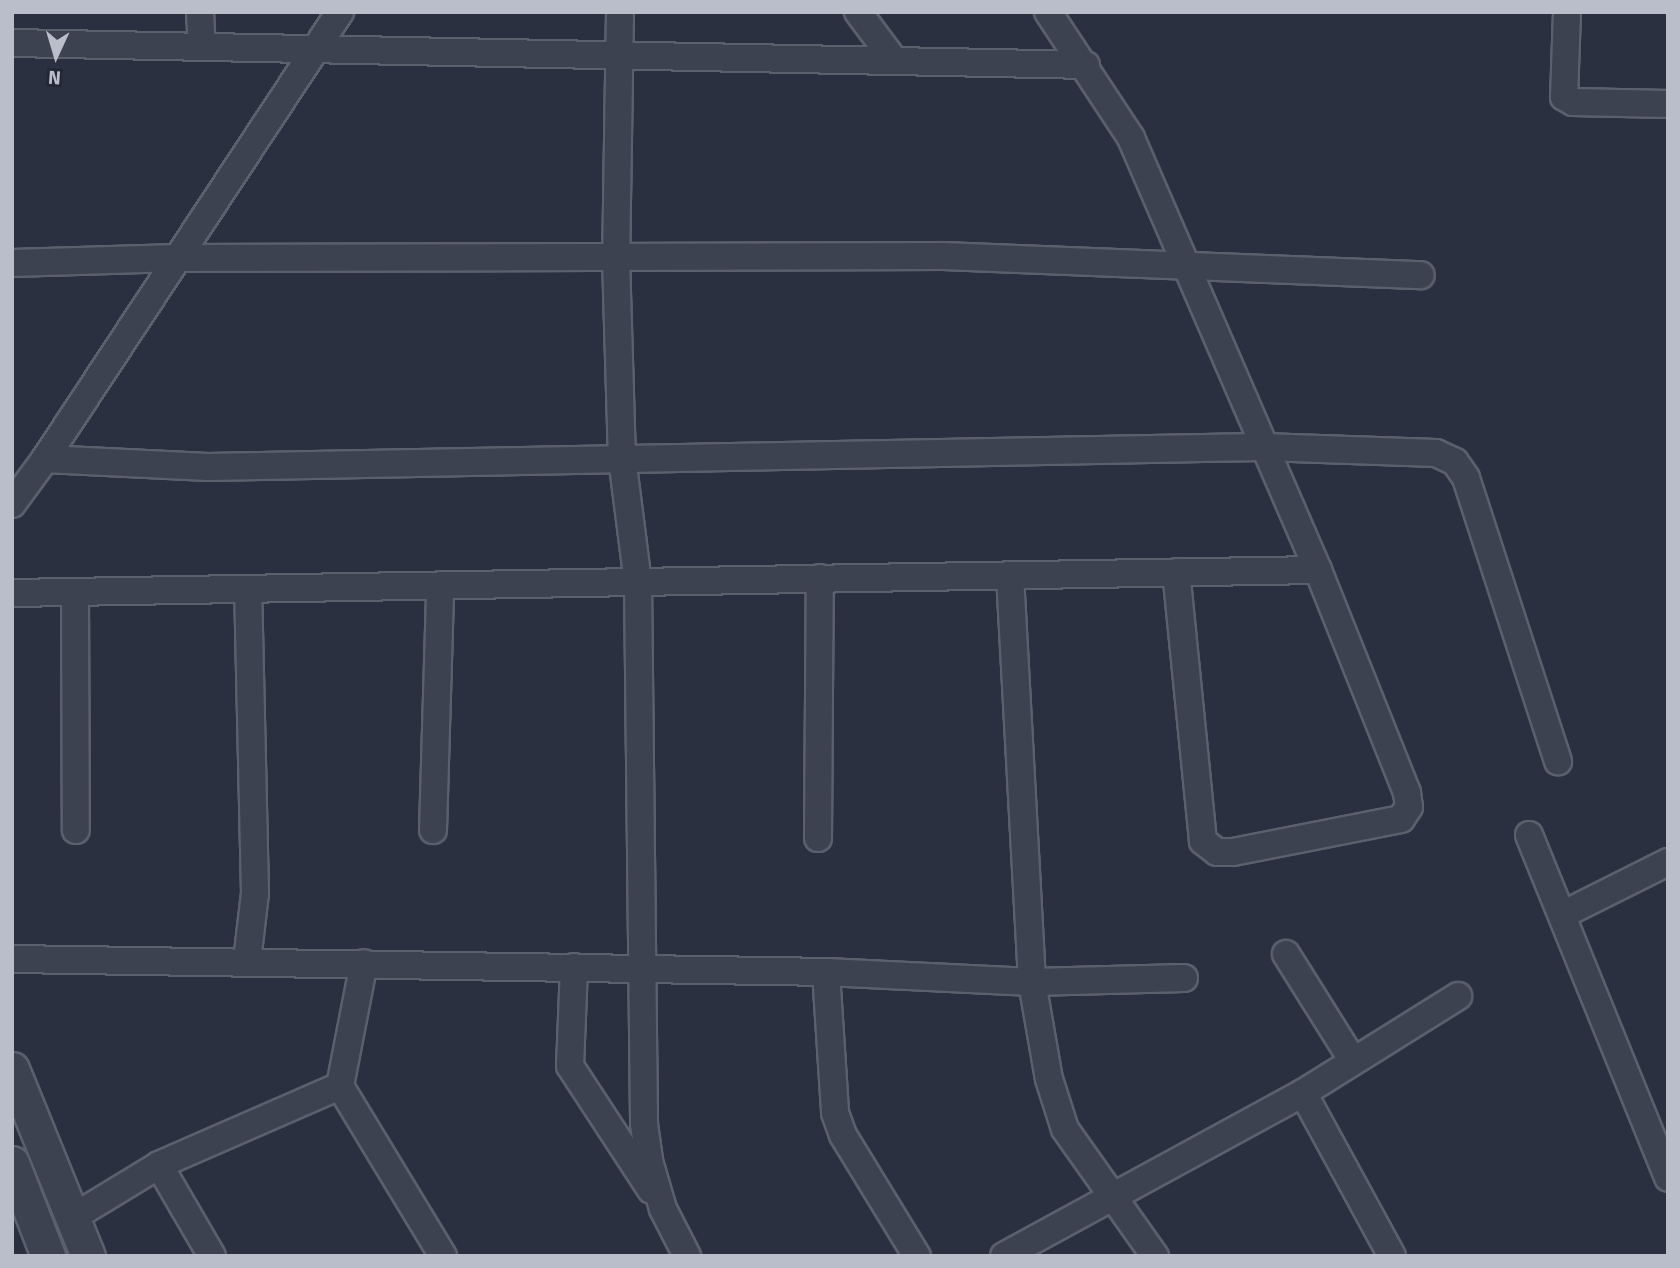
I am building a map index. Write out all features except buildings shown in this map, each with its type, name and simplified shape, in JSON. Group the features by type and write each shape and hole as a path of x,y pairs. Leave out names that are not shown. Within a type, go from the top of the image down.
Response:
{"street":[{"path":"200,12 202,47"},
{"path":"12,504 45,459 340,12"},
{"path":"620,12 616,258 622,458 638,583 644,1124 649,1161 663,1209"},
{"path":"858,12 893,58"},
{"path":"1048,12 1086,65 1130,138 1318,570 1407,793 1409,807 1401,819 1383,825 1233,852 1217,852 1203,841 1176,572"},
{"path":"1567,12 1564,97 1573,102 1668,104"},
{"path":"12,43 893,58 1086,65"},
{"path":"12,263 177,258 944,256 1421,275"},
{"path":"45,459 208,467 1263,447 1401,449 1436,453 1455,462 1466,478 1558,761"},
{"path":"12,593 1318,570"},
{"path":"1010,575 1032,982 1055,1104 1065,1129 1115,1196 1154,1256"},
{"path":"818,838 820,578"},
{"path":"433,830 440,586"},
{"path":"247,590 255,893 247,961"},
{"path":"75,593 76,830"},
{"path":"1529,835 1564,914 1668,1178"},
{"path":"1564,914 1668,862"},
{"path":"1286,954 1353,1061"},
{"path":"12,959 826,972 1032,982 1184,978"},
{"path":"363,963 340,1086 443,1256"},
{"path":"575,967 570,1066 663,1209 687,1256"},
{"path":"826,972 835,1113 843,1136 917,1256"},
{"path":"1004,1256 1303,1093 1458,996"},
{"path":"12,1069 88,1256"},
{"path":"72,1218 159,1165 340,1086"},
{"path":"1303,1093 1392,1256"},
{"path":"12,1163 48,1256"},
{"path":"159,1165 212,1256"}]}
